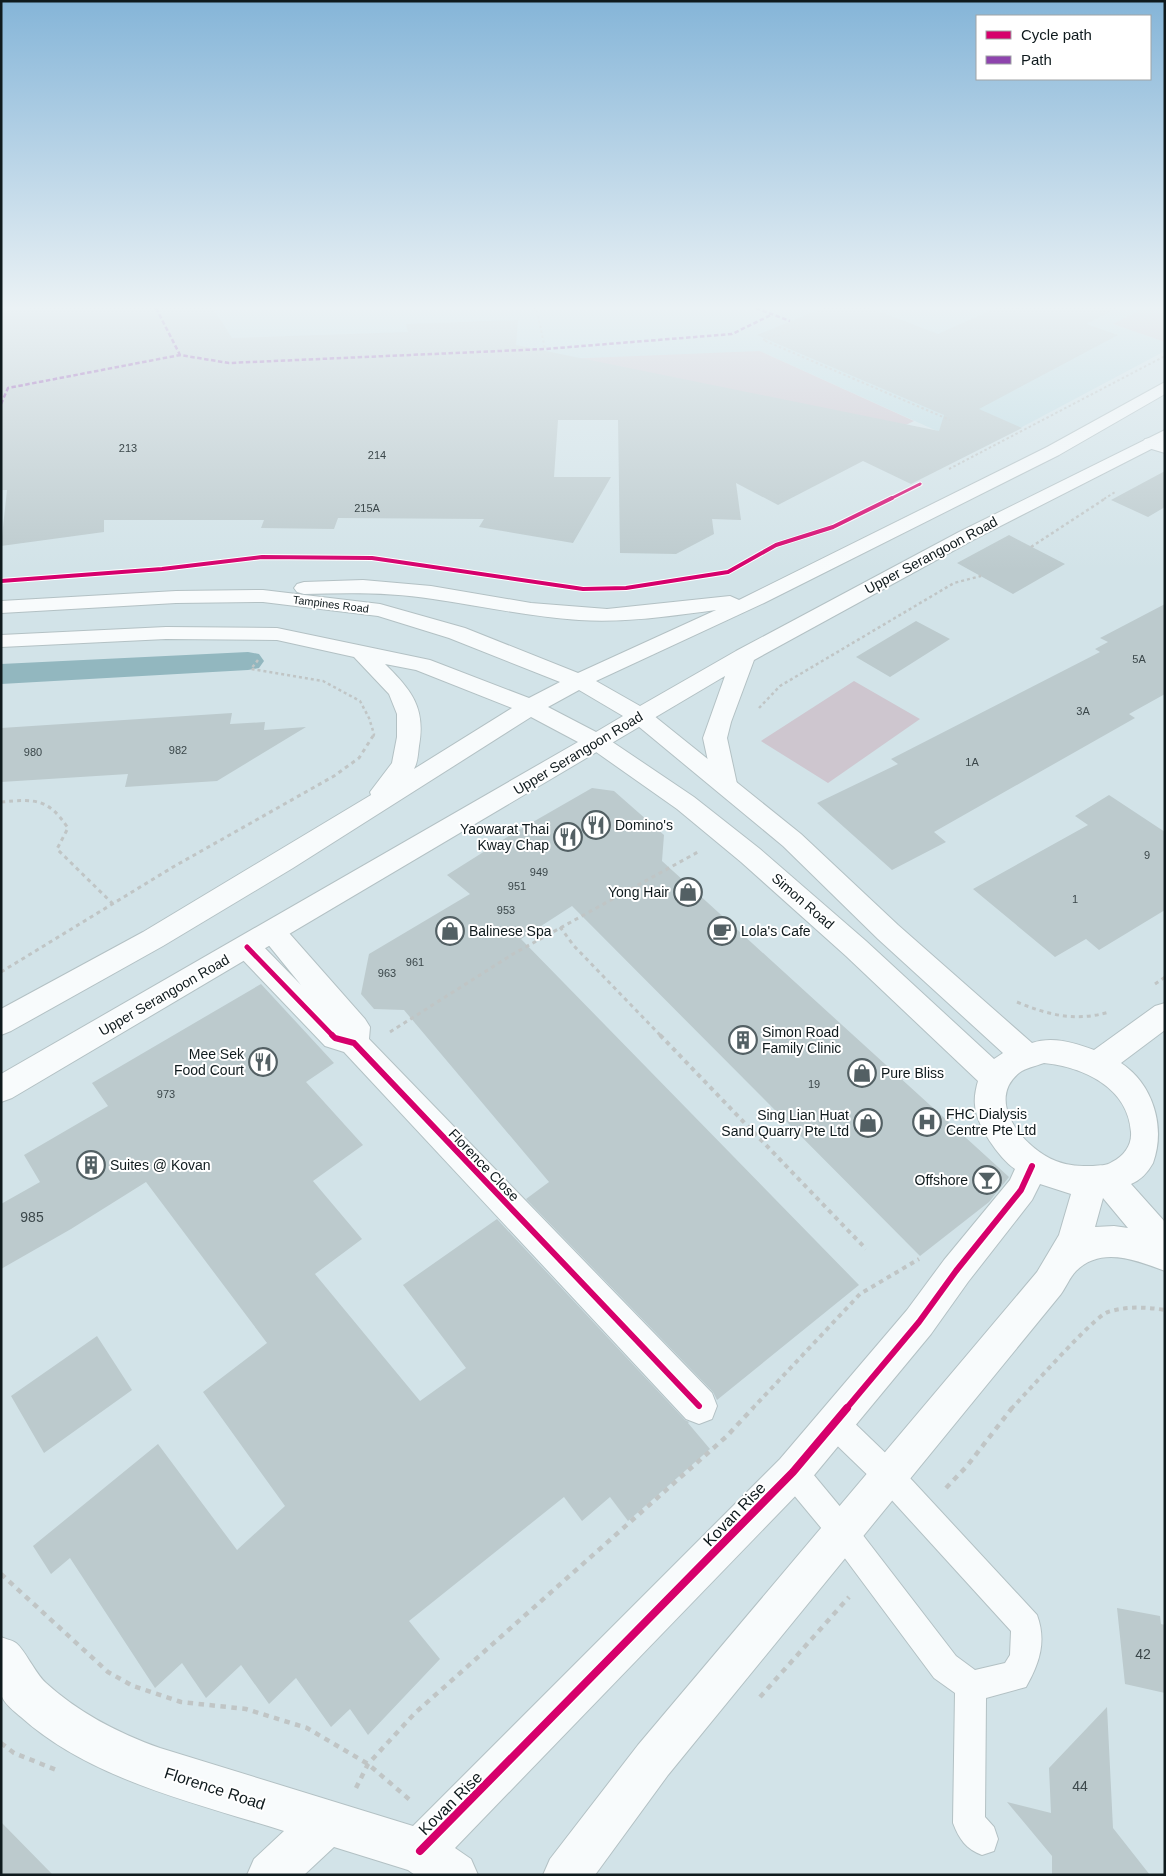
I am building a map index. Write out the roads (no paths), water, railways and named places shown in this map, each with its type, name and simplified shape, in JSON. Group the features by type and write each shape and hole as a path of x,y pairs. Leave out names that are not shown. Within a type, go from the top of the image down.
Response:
{"main road":[{"path":"1,1023 153,939 284,861 530,707 579,681 757,599 1053,451 1150,396"},
{"name":"Upper Serangoon Road","path":"1,1089 744,656 966,536 1160,442"},
{"path":"263,596 311,587 363,586 431,592 531,609 608,615 757,599"},
{"name":"Tampines Road","path":"1,607 176,597 263,596 380,610 457,633 579,681 640,716"},
{"path":"1,641 166,633 277,634 422,665 530,707 597,742"},
{"path":"361,652 399,691 408,714 409,737 404,765 370,806"},
{"path":"725,784 715,738 719,722 744,656"},
{"path":"640,716 792,840 888,932 1025,1054"},
{"name":"Simon Road","path":"597,742 712,823 735,842 838,932 994,1078"},
{"path":"272,932 355,1027 357,1047"},
{"name":"Florence Close","path":"247,947 335,1038 357,1047 699,1406"},
{"path":"1097,1064 1165,1014"},
{"path":"1062,1052 1097,1064 1121,1080 1136,1098 1155,1110 1145,1149 1137,1163 1124,1173 1098,1180 1066,1179 1032,1166 1004,1139 992,1118 989,1097 994,1078 1007,1064 1025,1054 1062,1052"},
{"name":"Kovan Rise","path":"439,1851 793,1472 919,1322 956,1271 1021,1190 1032,1166"},
{"path":"1098,1180 1165,1248"},
{"path":"1067,1258 1098,1180"},
{"path":"566,1875 654,1760 888,1475 1049,1283 1067,1258 1075,1250 1115,1240 1128,1242 1165,1256"},
{"name":"Florence Road","path":"1,1658 28,1695 83,1735 120,1755 160,1770 332,1824 439,1851"},
{"path":"270,1875 332,1824"}],"lane":[{"path":"793,1472 842,1531 945,1667 971,1686 1015,1676 1025,1658 1026,1626 888,1475 834,1423"},
{"path":"971,1686 969,1823 982,1839"}],"waterway":[{"path":"1,674 248,661"}],"place":[{"name":"Domino's","path":"596,825"},
{"name":"Yaowarat Thai Kway Chap","path":"568,837"},
{"name":"Yong Hair","path":"688,892"},
{"name":"Balinese Spa","path":"450,931"},
{"name":"Lola's Cafe","path":"722,931"},
{"name":"Simon Road Family Clinic","path":"743,1040"},
{"name":"Mee Sek Food Court","path":"263,1062"},
{"name":"Pure Bliss","path":"862,1073"},
{"name":"FHC Dialysis Centre Pte Ltd","path":"927,1122"},
{"name":"Sing Lian Huat Sand Quarry Pte Ltd","path":"868,1123"},
{"name":"Suites @ Kovan","path":"91,1165"},
{"name":"Offshore","path":"987,1180"}]}
